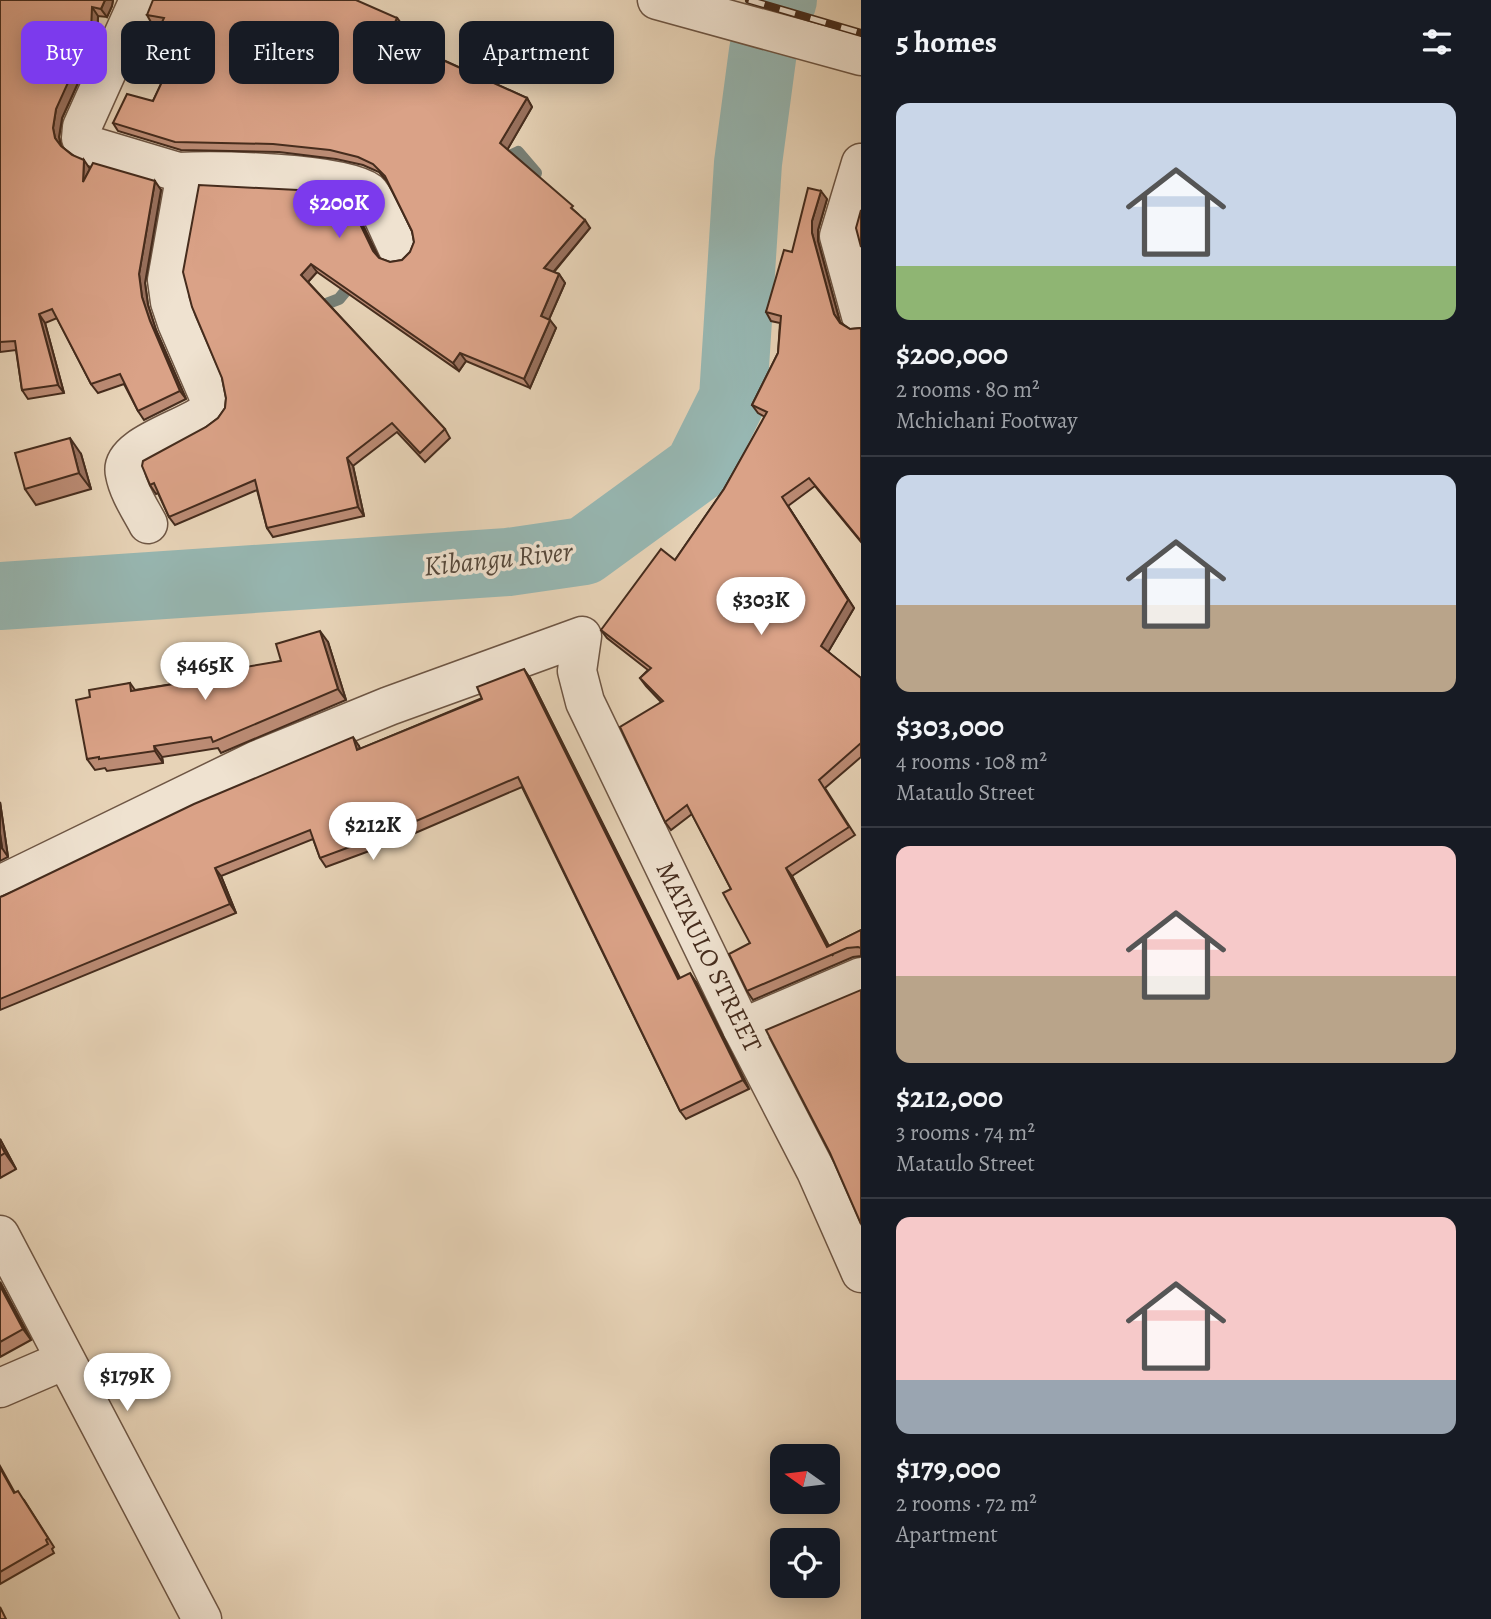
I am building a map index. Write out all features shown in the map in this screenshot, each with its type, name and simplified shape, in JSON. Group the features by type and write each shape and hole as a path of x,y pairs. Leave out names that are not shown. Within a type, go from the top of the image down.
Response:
{"street":[{"path":"139,0 82,127 81,138 91,146 178,172 246,172 331,181 359,187 373,196 398,249"},
{"path":"657,0 860,55"},
{"path":"861,163 839,236 861,317"},
{"path":"148,524 125,476 124,466 128,458 136,448 186,426 210,409 208,395 170,302 167,279 184,188 184,178 178,172"},
{"name":"MATAULO STREET","path":"0,885 257,760 389,706 582,636 577,671 585,702 742,1028 816,1171 861,1273"},
{"path":"742,1028 861,977"},
{"path":"0,1235 65,1360 189,1614"},
{"path":"0,1388 65,1360"}],"building":[{"path":"0,0 105,0 101,9 92,7 91,21 21,21 21,84 67,84 56,109 53,128 55,138 61,146 84,160 83,182 93,163 155,181 139,274 142,297 150,321 180,391 138,411 120,374 91,384 52,309 39,314 58,385 22,390 15,341 0,342"},
{"path":"153,0 356,0 397,18 396,21 353,21 353,84 445,84 445,61 459,67 459,84 496,84 527,98 500,143 573,206 571,208 585,220 544,268 559,274 541,316 550,320 524,379 460,353 453,363 311,264 301,275 445,429 420,453 392,423 347,458 358,507 267,528 255,480 169,517 154,483 150,485 142,466 143,461 206,427 218,418 225,408 222,378 192,307 183,272 199,185 298,190 342,198 349,201 373,251 379,258 390,262 402,260 410,252 414,242 412,231 385,176 373,164 358,157 330,150 273,144 175,142 113,123 127,94 153,101 161,84 215,84 215,21 163,21 164,18 147,15"},
{"path":"808,188 821,191 812,221 812,233 834,314 840,323 850,329 861,328 861,541 809,478 782,497 848,600 821,646 861,678 861,743 819,780 849,827 786,868 827,947 861,930 861,948 847,948 747,991 729,954 750,943 723,893 731,889 687,805 665,822 620,727 663,701 640,678 651,668 601,630 661,549 675,560 724,489 767,412 752,405 778,353 781,316 766,312 784,250 792,252"},
{"path":"861,210 861,247 856,228"},
{"path":"70,438 79,473 25,489 15,453"},
{"path":"320,631 338,689 213,742 211,737 154,746 155,751 87,759 76,700 90,697 89,690 130,683 131,691 192,681 191,676 281,661 276,644"},
{"path":"524,669 678,979 690,973 743,1080 680,1111 518,777 393,831 320,858 310,830 215,868 230,904 0,999 0,897 194,804 353,737 357,750 482,699 477,687"},
{"path":"861,990 861,1224 830,1153 766,1030"},
{"path":"0,1286 23,1329 0,1342"},
{"path":"0,1468 14,1493 18,1491 48,1538 48,1544 0,1572"},
{"path":"0,1607 6,1619 0,1619"}],"waterway":[{"name":"Kibangu River","path":"0,596 508,562 584,551 698,468 733,398 748,163 763,51 783,0"},
{"path":"500,161 518,152 536,173"},
{"path":"313,309 339,299 353,282"}],"railway":[{"path":"749,0 861,33"}]}
